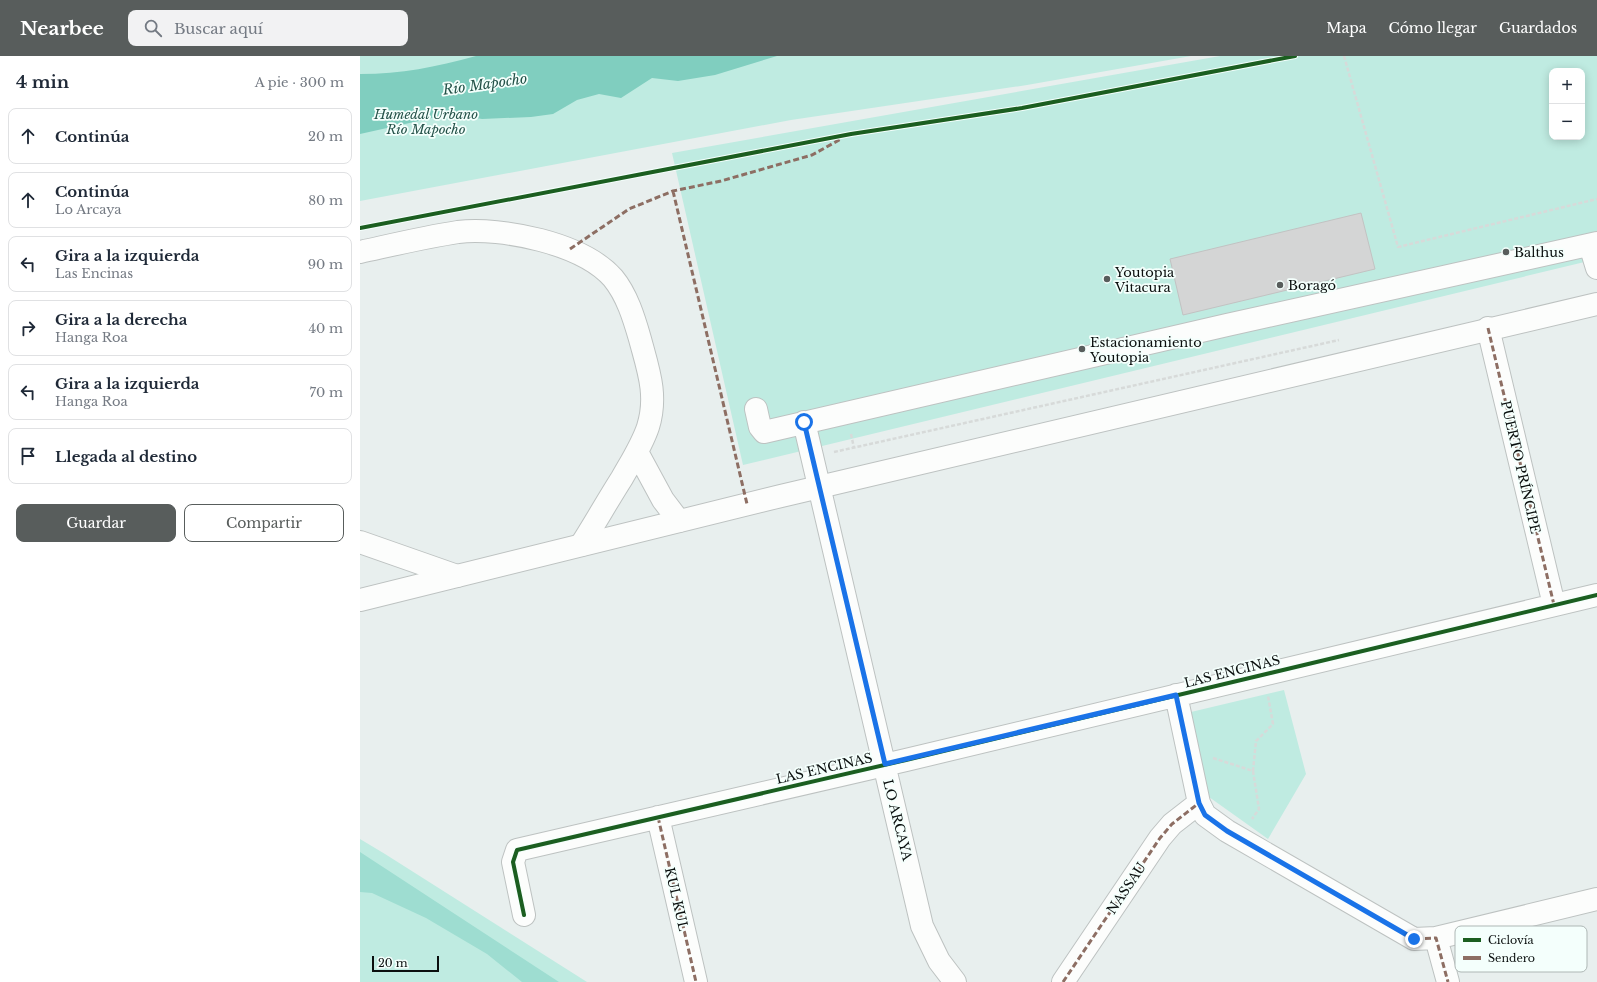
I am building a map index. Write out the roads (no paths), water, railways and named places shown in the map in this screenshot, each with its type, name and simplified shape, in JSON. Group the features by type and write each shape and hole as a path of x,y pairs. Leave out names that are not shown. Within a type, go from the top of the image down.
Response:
{"street":[{"path":"360,252 459,232 492,231 532,238 570,249 613,278 628,304 650,377 654,404 648,428 637,452 581,545"},
{"path":"756,409 760,428 764,432 1227,325 1593,244 1597,268"},
{"path":"360,600 820,487 1488,328 1597,304"},
{"name":"PUERTO PRÍNCIPE","path":"1488,328 1554,605"},
{"name":"LO ARCAYA","path":"804,422 922,926 939,961 955,982"},
{"path":"637,452 659,494 679,521"},
{"path":"360,542 457,576"},
{"name":"LAS ENCINAS","path":"524,915 513,862 516,850 1597,595"},
{"path":"1176,695 1199,803 1205,815 1240,838 1414,939 1436,938 1455,933"},
{"name":"NASSAU","path":"1063,982 1160,838 1172,824 1199,803"},
{"name":"KUL KUL","path":"658,817 696,982"},
{"path":"1486,926 1597,899"},
{"path":"1436,938 1448,982"}],"water":[{"name":"Río Mapocho","path":"476,56 777,56 715,75 678,81 652,78 621,98 599,94 577,100 553,114 531,117 482,119 458,115 441,116 360,134 360,74 390,73 418,69"}],"place":[{"name":"Balthus","path":"1506,252"},
{"name":"Youtopia Vitacura","path":"1107,279"},
{"name":"Boragó","path":"1280,285"},
{"name":"Estacionamiento Youtopia","path":"1082,349"}],"park label":[{"name":"Humedal Urbano Río Mapocho","path":"426,122"}]}
